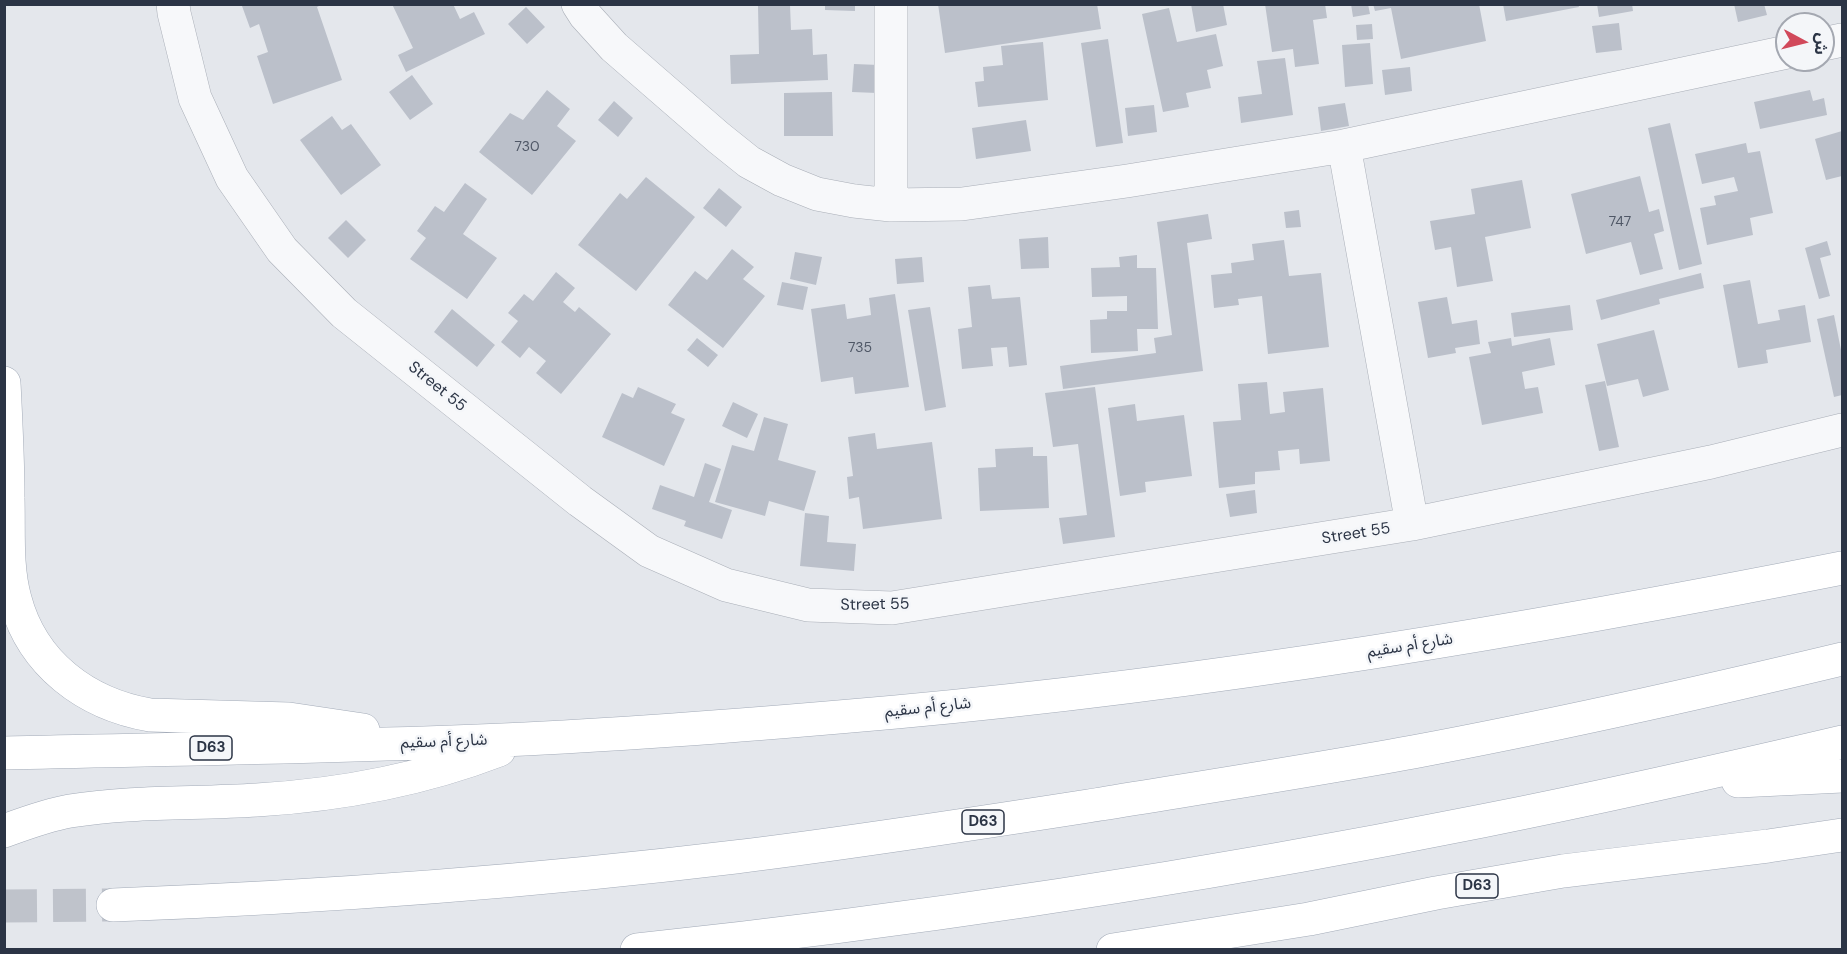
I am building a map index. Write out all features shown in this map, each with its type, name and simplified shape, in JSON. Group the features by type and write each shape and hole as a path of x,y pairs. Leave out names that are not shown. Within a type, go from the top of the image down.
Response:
{"main road":[{"path":"4,384 9,556 15,600 32,639 59,673 92,697 130,711 150,715 289,719 354,728 418,743"},
{"path":"1709,594 1842,547"},
{"name":"شارع أم سقيم","path":"4,753 528,739 888,713 1087,692 1274,668 1499,632 1842,568"},
{"name":"D63","path":"113,905 236,900 474,884 701,861 859,841 1220,785 1413,752 1604,714 1842,658"},
{"path":"4,831 46,816 92,808 301,797 348,791 440,770 528,739"},
{"path":"637,950 916,916 1081,892 1281,858 1469,824 1679,780 1842,742"},
{"path":"1679,780 1741,781 1842,776"},
{"name":"D63","path":"1113,950 1309,919 1436,893 1563,871 1842,835"}],"street":[{"name":"Street 55","path":"173,4 195,98 232,178 282,250 344,312 580,501 649,551 726,585 808,605 892,608 1412,524 1712,462 1842,430"},
{"path":"578,4 614,47 749,162 782,180 817,194 891,205 962,204 1127,181 1344,146 1775,55"},
{"path":"891,4 891,205"},
{"path":"1344,146 1412,524"}],"building":[{"path":"246,4 323,4 317,7 342,80 273,104 257,56 268,52 259,24 250,28 242,6"},
{"path":"392,4 453,4 460,19 474,12 485,34 406,72 398,55 413,48"},
{"path":"825,4 855,4 855,11 825,10"},
{"path":"938,4 1097,4 1101,29 945,53"},
{"path":"1191,4 1223,4 1227,25 1196,32"},
{"path":"1265,4 1325,4 1327,18 1313,20 1319,64 1295,67 1293,49 1272,52"},
{"path":"1351,4 1368,4 1370,14 1353,17"},
{"path":"1373,4 1479,4 1486,41 1401,59 1391,8 1375,11"},
{"path":"1503,4 1578,4 1579,7 1506,21"},
{"path":"1597,4 1632,4 1633,11 1599,17"},
{"path":"1734,4 1764,4 1767,15 1738,22"},
{"path":"790,5 791,30 812,29 813,55 827,54 828,80 731,84 730,55 759,54 758,6"},
{"path":"526,7 545,27 527,44 508,24"},
{"path":"1169,8 1177,42 1216,34 1223,66 1207,70 1211,88 1186,93 1189,107 1163,112 1142,14"},
{"path":"1619,23 1622,50 1596,53 1592,26"},
{"path":"1372,24 1373,39 1357,40 1356,25"},
{"path":"1108,39 1123,143 1096,147 1081,43"},
{"path":"1043,42 1048,100 978,107 975,82 984,81 983,67 1003,65 1001,46"},
{"path":"1370,43 1373,84 1345,87 1342,45"},
{"path":"1285,58 1293,115 1241,123 1238,97 1262,94 1257,61"},
{"path":"854,64 879,65 877,93 852,92"},
{"path":"1410,67 1412,91 1385,95 1382,70"},
{"path":"412,75 433,104 410,120 389,92"},
{"path":"547,90 570,109 557,126 576,141 532,195 479,152 510,113 523,120"},
{"path":"1810,90 1813,101 1824,98 1827,115 1760,129 1754,102"},
{"path":"832,92 833,136 784,136 784,93"},
{"path":"614,101 633,118 618,137 598,120"},
{"path":"1345,103 1349,126 1321,131 1318,107"},
{"path":"1154,105 1157,132 1128,136 1125,108"},
{"path":"332,116 342,130 351,124 381,165 341,195 300,140"},
{"path":"1026,120 1031,151 976,159 972,128"},
{"path":"1670,123 1702,264 1679,270 1648,128"},
{"path":"1842,131 1842,176 1826,180 1815,139"},
{"path":"1746,143 1748,153 1760,151 1773,213 1750,218 1753,235 1707,245 1700,208 1716,205 1714,196 1738,191 1734,177 1702,184 1695,154"},
{"path":"1640,176 1649,212 1659,209 1664,231 1654,234 1663,269 1640,275 1631,242 1586,254 1571,194"},
{"path":"646,177 695,217 636,291 578,245 620,193 627,199"},
{"path":"1522,180 1531,228 1485,237 1493,281 1457,287 1451,247 1435,250 1430,221 1475,214 1471,189"},
{"path":"465,183 487,199 463,234 497,258 467,299 410,259 426,238 417,231 435,206 444,212"},
{"path":"719,188 742,207 726,227 703,208"},
{"path":"1299,210 1301,227 1286,228 1284,212"},
{"path":"1208,214 1212,239 1187,243 1203,371 1063,389 1060,366 1156,353 1154,338 1172,335 1157,222"},
{"path":"346,220 366,240 348,258 328,238"},
{"path":"1048,237 1049,268 1021,269 1019,239"},
{"path":"1284,240 1289,276 1321,273 1329,347 1268,354 1262,296 1238,299 1239,305 1214,308 1211,275 1232,273 1231,263 1254,260 1252,244"},
{"path":"1827,241 1831,255 1820,258 1830,296 1819,299 1805,248"},
{"path":"732,249 754,267 743,279 765,296 723,348 668,305 695,271 707,280"},
{"path":"795,252 822,257 816,285 790,279"},
{"path":"1137,255 1137,268 1156,268 1158,329 1137,329 1138,351 1091,353 1090,320 1107,319 1107,311 1127,311 1127,296 1092,297 1091,268 1120,267 1119,257"},
{"path":"922,257 924,282 897,284 895,259"},
{"path":"556,272 575,288 563,302 575,312 579,307 611,334 561,394 536,373 546,361 529,347 520,358 501,342 518,321 508,313 524,294 533,301"},
{"path":"1701,273 1704,288 1659,299 1660,304 1601,320 1596,300"},
{"path":"1750,280 1758,324 1780,320 1778,310 1805,305 1811,342 1766,350 1768,363 1738,368 1723,285"},
{"path":"782,282 808,287 803,310 777,305"},
{"path":"990,285 992,299 1020,297 1027,365 1009,367 1007,347 991,348 993,366 962,369 958,329 972,327 968,287"},
{"path":"895,294 909,387 855,394 853,377 821,382 811,309 845,304 847,319 871,315 869,298"},
{"path":"1447,297 1452,324 1477,320 1480,344 1455,348 1456,353 1428,358 1418,302"},
{"path":"1570,305 1573,330 1514,337 1511,313"},
{"path":"930,307 946,407 925,411 908,310"},
{"path":"452,309 495,345 477,367 434,332"},
{"path":"1834,315 1842,355 1842,395 1834,397 1817,319"},
{"path":"1654,330 1669,390 1643,397 1638,379 1607,386 1597,344"},
{"path":"697,338 718,355 708,367 687,350"},
{"path":"1511,338 1512,346 1550,338 1555,365 1522,372 1525,389 1538,387 1543,413 1482,425 1469,357 1491,353 1488,342"},
{"path":"1605,381 1619,447 1599,451 1585,385"},
{"path":"1267,382 1270,414 1285,412 1283,392 1323,388 1330,461 1300,464 1299,449 1278,451 1280,470 1255,472 1255,484 1219,488 1213,422 1241,420 1238,384"},
{"path":"638,387 676,404 671,413 685,419 664,466 602,437 622,393 633,398"},
{"path":"1095,387 1115,537 1063,544 1059,518 1087,515 1078,444 1053,447 1045,393"},
{"path":"733,402 758,414 747,438 722,426"},
{"path":"1135,404 1137,421 1184,415 1192,476 1145,482 1146,492 1120,496 1108,408"},
{"path":"764,417 788,424 778,460 816,471 804,511 769,501 765,516 715,502 732,445 754,451"},
{"path":"875,433 877,449 932,442 942,519 863,529 859,497 849,499 847,477 853,476 848,437"},
{"path":"1033,447 1033,456 1047,456 1049,508 980,511 978,468 996,467 995,449"},
{"path":"705,463 721,469 709,502 732,510 722,539 684,526 686,521 652,509 660,485 694,497"},
{"path":"1255,490 1257,513 1230,517 1226,494"},
{"path":"805,513 829,516 827,542 856,544 854,571 800,566"}],"tunnel":[{"path":"4,906 113,905"}]}
